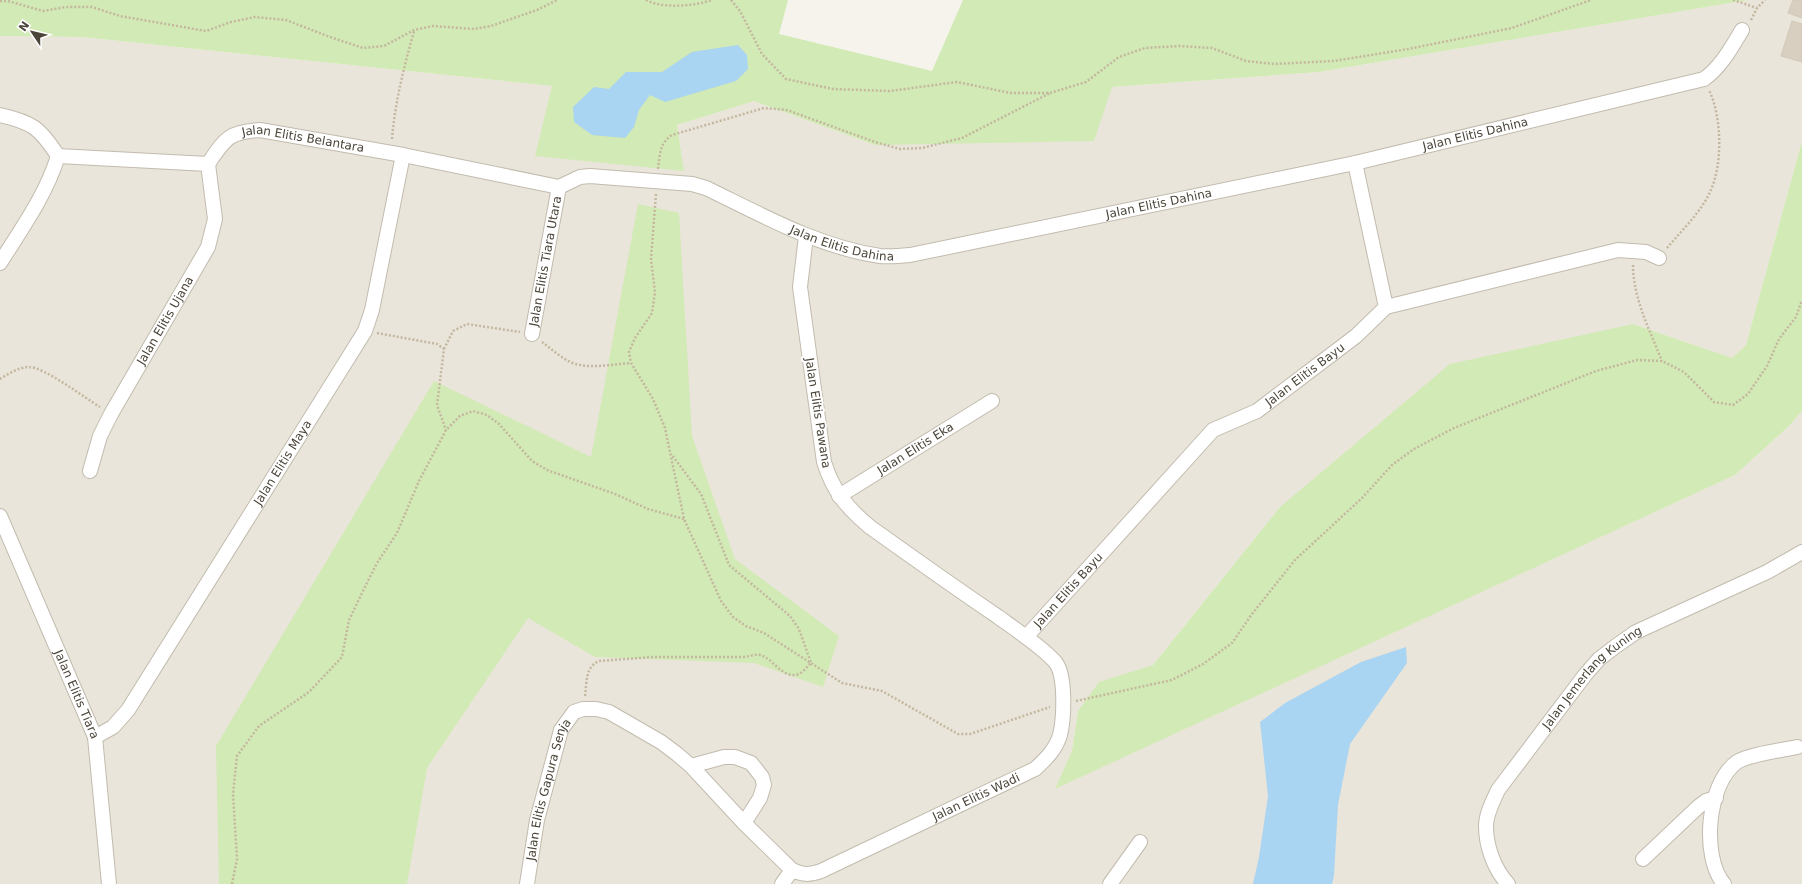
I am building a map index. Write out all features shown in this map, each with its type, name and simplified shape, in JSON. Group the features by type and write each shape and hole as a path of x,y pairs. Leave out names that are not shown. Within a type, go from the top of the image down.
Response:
{"street":[{"path":"1704,79 1713,72 1720,63 1742,30"},
{"name":"Jalan Elitis Dahina","path":"560,187 580,177 590,176 657,180 692,184 706,188 806,236 849,250 875,255 910,255 1355,163 1704,79"},
{"path":"0,115 21,120 36,128 47,139 58,156"},
{"name":"Jalan Elitis Belantara","path":"208,164 226,138 241,131 260,130 399,154 560,187"},
{"name":"Jalan Elitis Maya","path":"95,737 113,727 128,710 365,331 372,310 399,154"},
{"path":"58,156 208,164"},
{"path":"0,263 40,200 51,178 58,156"},
{"path":"1355,163 1386,307 1618,250 1646,252 1659,258"},
{"name":"Jalan Elitis Ujana","path":"90,471 100,436 111,414 208,248 215,219 208,164"},
{"name":"Jalan Elitis Tiara Utara","path":"532,334 560,187"},
{"name":"Jalan Elitis Pawana","path":"806,236 800,287 824,462 829,480 851,512 870,528 1026,638"},
{"name":"Jalan Elitis Bayu","path":"1026,638 1212,430 1257,411 1356,336 1386,307"},
{"name":"Jalan Elitis Eka","path":"840,496 992,401"},
{"name":"Jalan Elitis Tiara","path":"0,516 95,737 109,884"},
{"name":"Jalan Jemerlang Kuning","path":"1508,884 1502,877 1490,851 1486,825 1490,807 1498,790 1600,659 1636,632 1767,572 1802,552"},
{"name":"Jalan Elitis Wadi","path":"792,870 802,874 812,874 821,871 1036,769 1054,748 1060,734 1063,683 1061,673 1056,663 1026,638"},
{"name":"Jalan Elitis Gapura Senja","path":"527,884 537,820 558,736 567,720 574,712 583,709 596,709 609,712 661,742 692,766 744,823 792,870"},
{"path":"1724,884 1712,862 1710,824 1722,778 1729,769 1739,761 1797,747"},
{"path":"692,766 724,757 736,757 751,763 762,777 764,785 760,798 744,823"},
{"path":"1643,859 1698,807 1706,801 1716,798"},
{"path":"1110,884 1140,842"},
{"path":"782,884 792,870"}],"path":[{"path":"0,1 8,1 43,11 66,7 92,7 120,16 206,31 231,22 255,16 286,20 330,38 363,48 384,46 414,30 433,26 474,29 491,26 537,10 558,0"},
{"path":"646,0 654,4 698,5 712,0"},
{"path":"731,0 740,11 762,54 786,79 833,89 890,91 957,82 1011,93 1050,93"},
{"path":"1591,0 1512,28 1408,49 1334,61 1274,64 1246,61 1212,48 1180,46 1145,48 1119,57 1086,82 1050,93 962,138 922,148 900,149 867,140 787,110 758,108 672,135 666,139 660,149 657,180 651,259 655,292 652,314 635,338 629,352 630,362 653,399 665,428 684,519 721,601 733,617 746,626 764,634 842,683 882,691 910,705 958,734 970,734 1062,704 1172,680 1203,664 1232,643 1252,614 1295,560 1362,498 1392,465 1414,449 1454,428 1596,371 1637,360 1662,361 1684,372 1714,402 1733,405 1748,394 1767,366 1779,339 1796,317 1802,300"},
{"path":"1733,0 1757,8 1765,0"},
{"path":"399,154 392,141 394,116 402,75 414,30"},
{"path":"1659,258 1696,213 1710,192 1719,160 1717,121 1712,95 1704,79"},
{"path":"1633,250 1633,274 1642,306 1662,361"},
{"path":"446,430 437,405 444,361 444,349 452,331 467,324 532,334 564,357 579,365 603,366 630,362"},
{"path":"365,331 437,344 444,349"},
{"path":"0,379 11,372 29,367 44,371 111,414"},
{"path":"232,884 237,859 233,794 237,756 259,726 309,692 342,657 349,620 377,563 397,533 419,481 446,430 460,416 473,411 487,415 500,424 532,461 547,470 587,483 648,509 684,519"},
{"path":"670,453 701,494 729,565 790,616 799,629 810,663"},
{"path":"583,709 588,670 592,665 599,661 653,657 745,657 754,655 762,656 786,673 794,675 800,673 810,663"}],"shaded area":[{"path":"1748,0 1802,0 1802,141 1746,345 1732,358 1633,324 1280,507 1153,665 1099,683 1078,711 1072,751 1056,788 1735,475 1789,426 1802,411 1802,884 0,884 0,36 82,37 552,86 684,171 677,125 754,101 875,145 1112,87 1319,72"}],"green space":[{"path":"0,0 788,0 779,34 932,71 963,0 1748,0 1319,72 1112,87 1094,141 875,145 754,101 677,125 684,171 535,156 552,86 82,37 0,36"},
{"path":"1802,141 1802,411 1789,426 1735,475 1055,789 1072,751 1078,711 1099,682 1153,665 1280,507 1450,364 1633,324 1732,358 1746,345"},
{"path":"638,204 679,213 692,436 735,559 839,636 823,687 754,663 595,657 528,618 427,768 407,884 219,884 216,746 434,381 591,457"}],"water":[{"path":"738,45 747,55 748,69 736,81 665,102 650,95 639,110 634,127 625,138 592,135 574,122 573,107 594,87 609,89 626,72 662,72 692,52"},
{"path":"1406,647 1407,663 1350,744 1338,805 1334,875 1332,884 1253,884 1259,857 1268,796 1260,722 1285,703 1361,662"}],"building":[{"path":"1793,0 1802,0 1802,18 1788,13"},
{"path":"1792,21 1802,24 1802,62 1781,56"}]}
